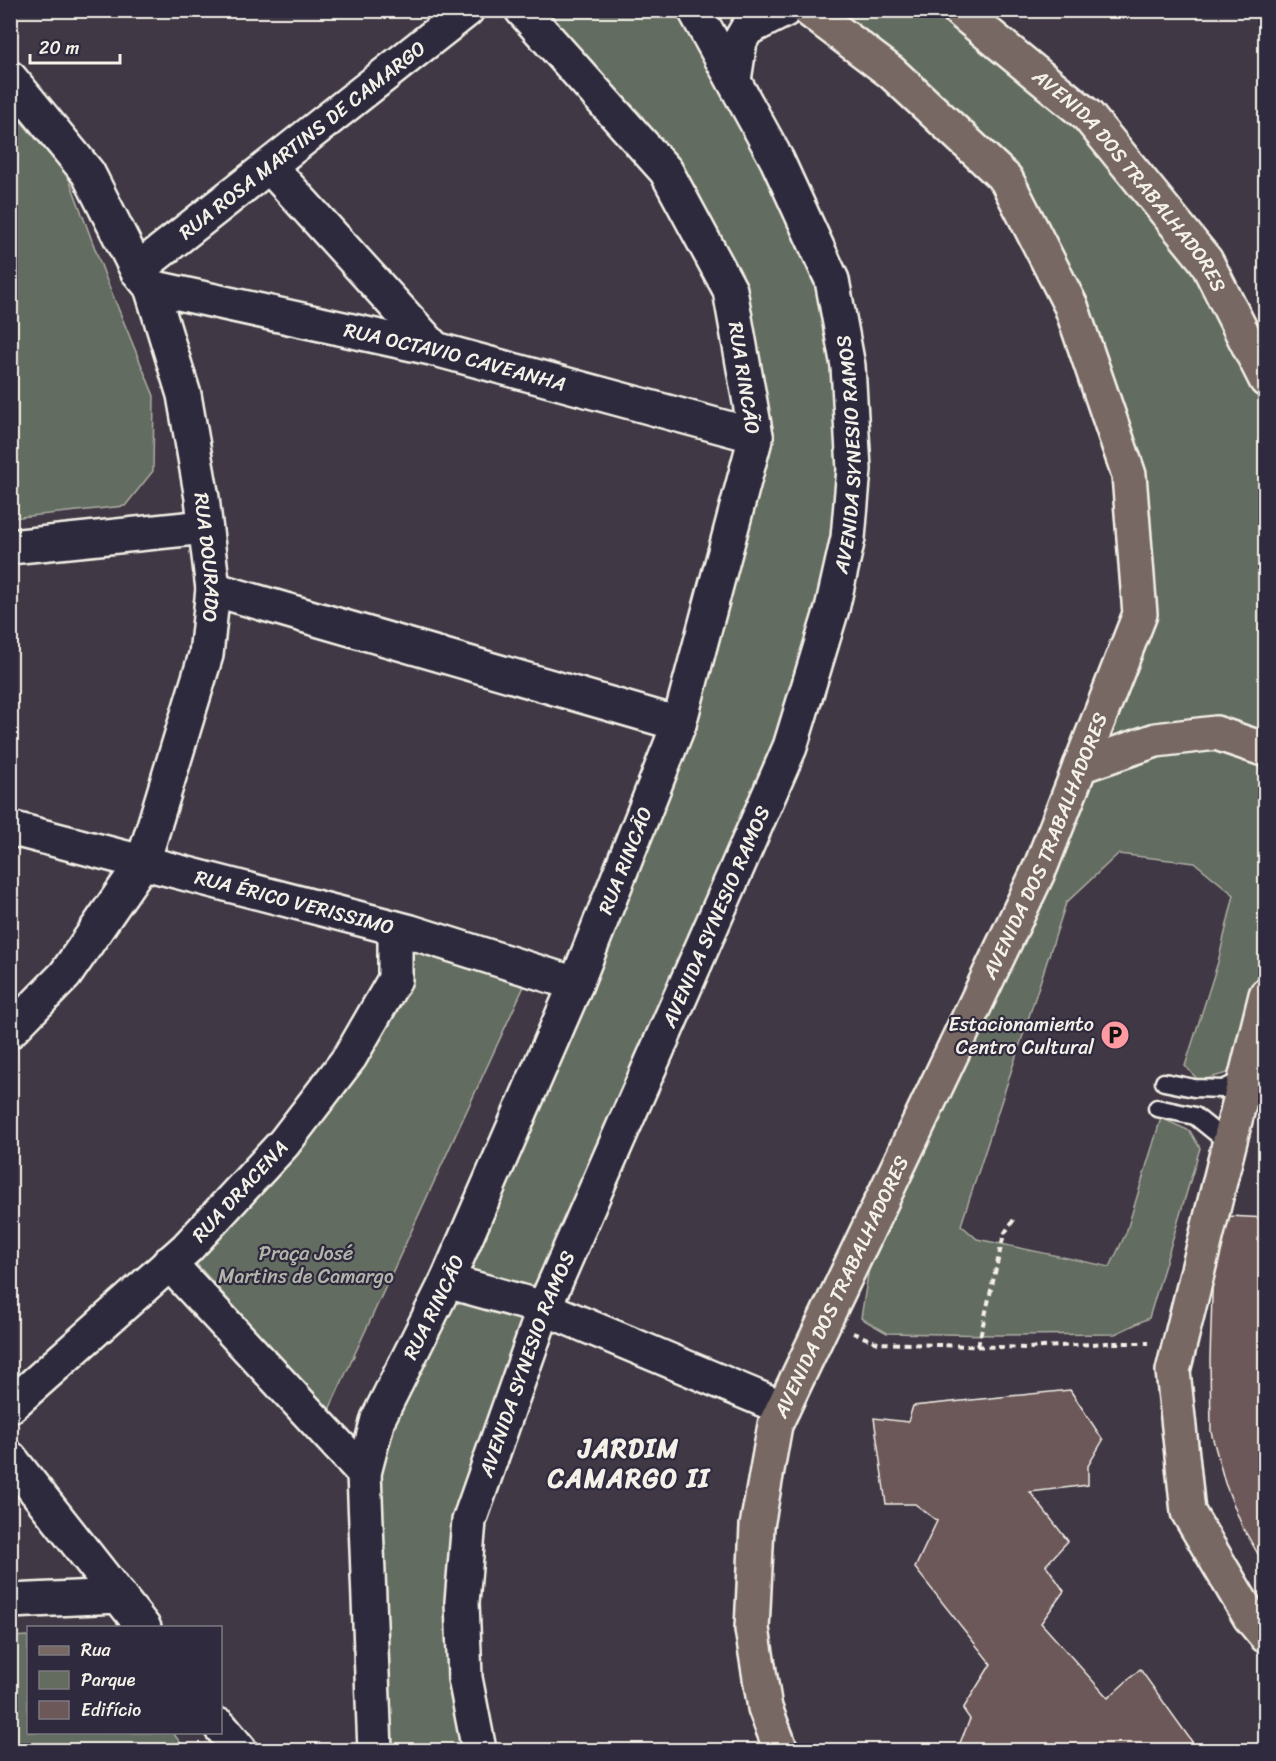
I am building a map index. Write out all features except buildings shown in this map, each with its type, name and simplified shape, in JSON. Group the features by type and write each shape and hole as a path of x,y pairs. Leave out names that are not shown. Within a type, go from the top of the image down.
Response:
{"main road":[{"name":"AVENIDA DOS TRABALHADORES","path":"781,1750 765,1708 752,1629 757,1526 775,1425 1041,866 1140,614 1129,475 1071,306 1006,179 891,72 809,10"},
{"name":"AVENIDA DOS TRABALHADORES","path":"959,10 1088,116 1206,261 1266,380"},
{"path":"1080,766 1156,740 1216,733 1266,750"},
{"path":"1266,995 1173,1371 1188,1512 1250,1617 1266,1636"}],"street":[{"name":"RUA ROSA MARTINS DE CAMARGO","path":"144,278 270,167 467,10"},
{"name":"RUA RINCÃO","path":"375,1750 364,1473 378,1419 447,1281 576,984 679,724 756,436 730,290 666,171 522,10"},
{"name":"AVENIDA SYNESIO RAMOS","path":"479,1750 465,1678 462,1602 469,1521 544,1308 790,747 832,609 848,538 855,469 848,366 832,280 777,160 695,10"},
{"path":"734,80 740,41 747,29 785,10"},
{"name":"RUA DOURADO","path":"10,78 88,173 144,278 184,395 213,589 206,655 143,862 65,975 10,1031"},
{"path":"270,167 435,349"},
{"name":"RUA OCTAVIO CAVEANHA","path":"144,278 435,349 756,436"},
{"path":"10,547 205,527"},
{"path":"213,589 679,724"},
{"name":"RUA ÉRICO VERISSIMO","path":"10,828 395,928 576,984"},
{"name":"RUA DRACENA","path":"10,1406 187,1248 284,1143 350,1057 395,979 395,928"},
{"path":"169,1263 364,1473"},
{"path":"447,1281 544,1308 783,1408"},
{"path":"10,1458 142,1626"},
{"path":"10,1601 119,1596"},
{"path":"222,1728 240,1750"}],"lane":[{"path":"1164,1082 1194,1088 1223,1089 1245,1079"},
{"path":"1156,1108 1195,1116 1221,1137 1227,1152"}],"path":[{"path":"978,1346 1004,1234 1015,1218"},
{"path":"825,1321 878,1343 1028,1347 1180,1342"}],"green space":[{"path":"538,11 682,11 814,269 836,360 842,451 832,567 786,706 727,862 553,1271 522,1292 485,1284 462,1263 767,452 719,240 641,114"},
{"path":"828,11 940,11 1081,125 1196,269 1265,403 1265,735 1107,748 1144,495 1039,215"},
{"path":"10,109 68,176 107,281 154,396 153,471 125,506 11,518"},
{"path":"1233,747 1265,764 1265,957 1238,1070 1199,1081 1185,1066 1218,962 1234,895 1195,863 1118,854 1066,903 961,1225 977,1239 1110,1267 1126,1233 1161,1118 1190,1131 1200,1148 1149,1318 1115,1334 997,1335 887,1333 861,1318 869,1268 1083,800 1088,772 1169,749"},
{"name":"Praça José Martins de Camargo","path":"413,951 526,982 328,1412 195,1262 288,1164 353,1083 399,1005"},
{"path":"452,1301 489,1303 521,1318 519,1340 451,1626 461,1750 389,1750 373,1500 385,1433"},
{"path":"27,1636 27,1734 174,1734 186,1750 11,1750 11,1637"}],"place":[{"name":"Estacionamiento Centro Cultural","path":"1115,1035"}],"district":[{"name":"JARDIM CAMARGO II","path":"629,1463"}]}
